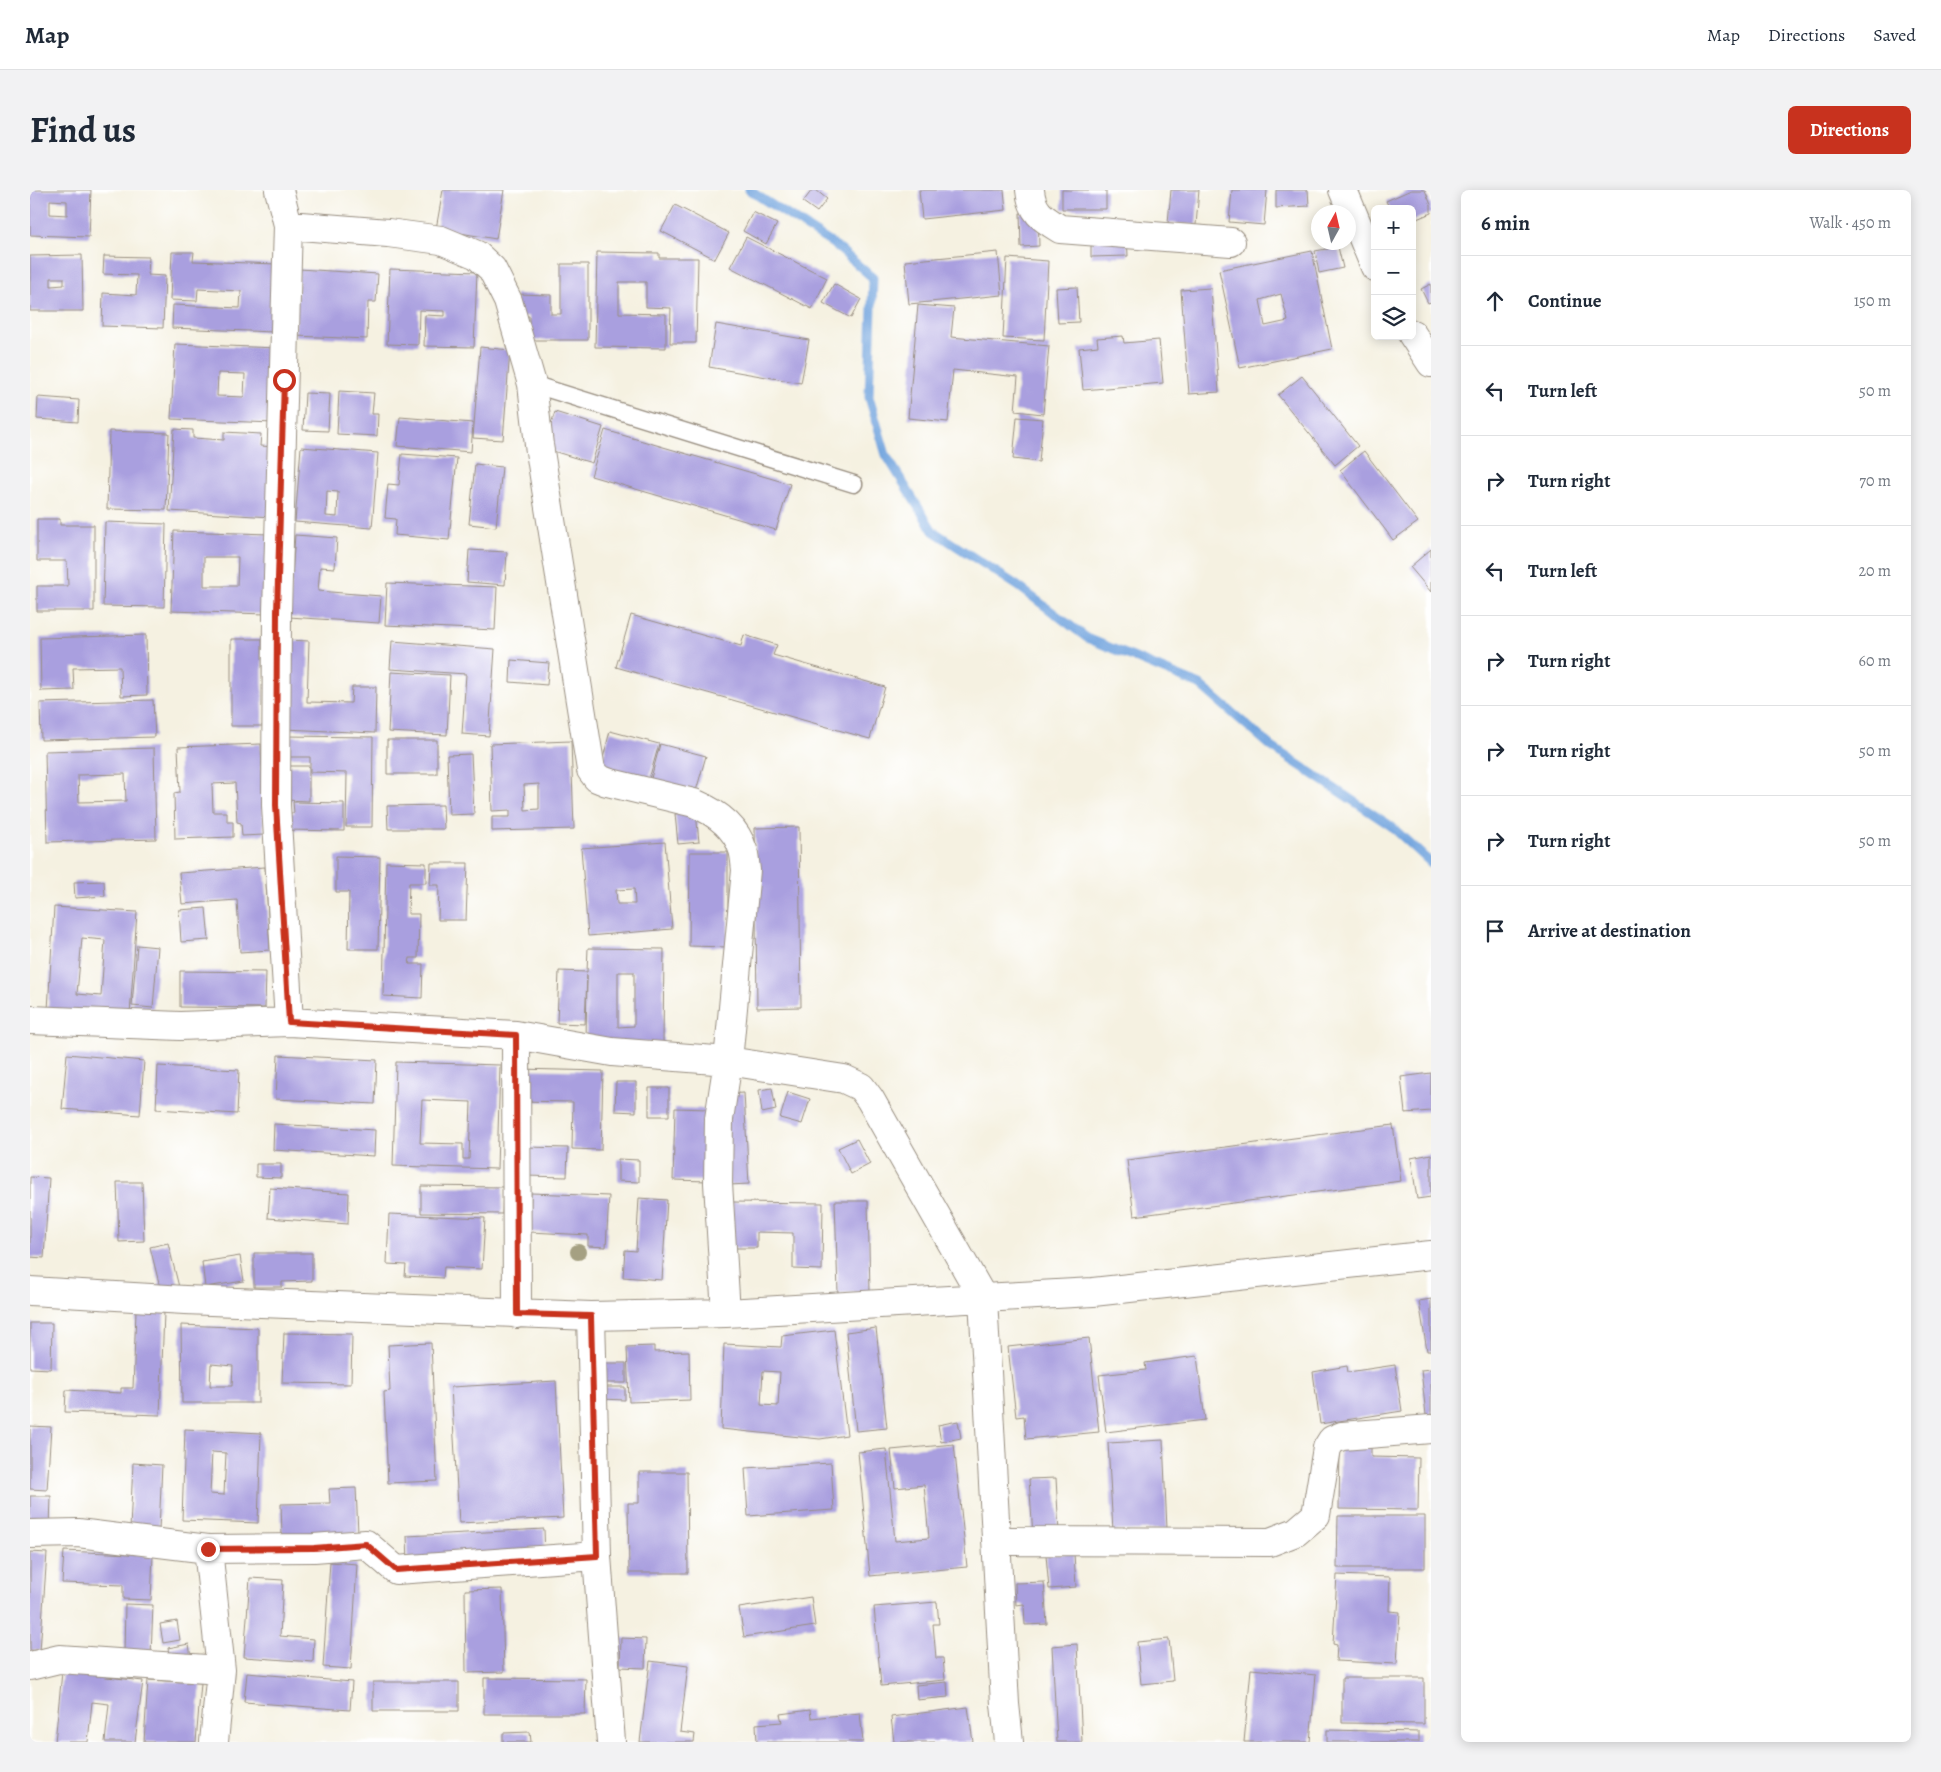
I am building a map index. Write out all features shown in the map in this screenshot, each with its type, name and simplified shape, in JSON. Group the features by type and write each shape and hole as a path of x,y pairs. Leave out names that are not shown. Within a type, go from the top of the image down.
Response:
{"street":[{"path":"279,190 288,225 277,612 276,805 289,1022"},
{"path":"1030,190 1031,203 1042,218 1060,229 1231,242"},
{"path":"1343,190 1371,257"},
{"path":"288,225 388,233 441,240 478,255 492,269 508,301 532,384 538,445 591,770 597,778 607,782 706,808 719,816 734,832 743,850 746,870 728,1061 719,1120 718,1183 726,1313"},
{"path":"1416,340 1431,363"},
{"path":"30,1020 180,1026 289,1022 516,1035 612,1052 728,1061 844,1079 861,1087 870,1099 983,1298 1005,1704 1009,1742"},
{"path":"516,1035 517,1314"},
{"path":"30,1291 185,1300 517,1314 591,1316 726,1313 1093,1292 1431,1255"},
{"path":"591,1316 597,1556 611,1742"},
{"path":"996,1541 1270,1542 1296,1532 1316,1514 1327,1448 1332,1440 1342,1436 1431,1429"},
{"path":"30,1534 78,1533 208,1549 314,1548 366,1544 396,1570 597,1556"},
{"path":"208,1549 220,1670 214,1742"},
{"path":"30,1666 59,1659 220,1670"}],"lane":[{"path":"532,384 854,484"}],"building":[{"path":"30,190 91,190 89,237 30,235","holes":["50,200 67,201 67,215 50,214"]},
{"path":"443,190 504,190 496,239 436,229"},
{"path":"812,190 816,190 827,199 817,212 803,202"},
{"path":"919,190 1004,190 1006,210 922,219"},
{"path":"1062,190 1106,190 1106,209 1062,209"},
{"path":"1171,190 1199,190 1196,225 1168,223"},
{"path":"1232,190 1267,190 1264,225 1229,222"},
{"path":"1276,190 1308,190 1309,206 1276,208"},
{"path":"1411,190 1425,190 1431,205 1431,213 1416,219 1416,205 1388,205 1386,201"},
{"path":"675,205 729,233 715,259 661,231"},
{"path":"753,212 777,224 766,244 743,231"},
{"path":"1020,213 1038,213 1039,246 1021,247"},
{"path":"1127,235 1128,256 1091,257 1091,236"},
{"path":"746,237 827,278 812,309 730,267"},
{"path":"1339,250 1343,268 1319,273 1315,251"},
{"path":"1312,251 1332,349 1240,368 1219,270","holes":["1281,294 1288,321 1265,326 1260,300"]},
{"path":"172,252 194,252 193,261 277,264 274,332 172,328 173,305 240,308 241,291 198,289 197,301 170,300"},
{"path":"597,252 659,253 659,258 698,258 696,343 670,343 671,308 646,307 646,282 619,282 619,313 666,314 666,348 595,347"},
{"path":"998,252 1002,295 909,304 905,261"},
{"path":"82,255 83,311 30,311 30,256","holes":["51,278 64,278 64,285 51,286"]},
{"path":"104,256 149,257 148,275 165,276 163,328 102,326 103,293 136,295 137,275 103,274"},
{"path":"1007,258 1048,261 1044,340 1003,338"},
{"path":"561,264 588,264 588,340 529,340 529,316 516,317 516,294 551,295 551,314 561,314"},
{"path":"299,269 378,274 376,302 368,302 367,339 295,336"},
{"path":"390,269 477,272 474,347 424,346 425,315 445,316 445,311 419,310 418,345 387,344"},
{"path":"834,284 861,299 851,318 823,303"},
{"path":"1431,284 1431,302 1428,303 1421,289"},
{"path":"1077,287 1079,322 1058,323 1056,288"},
{"path":"1211,288 1219,392 1189,394 1181,290"},
{"path":"918,305 954,308 951,337 1049,346 1043,414 1015,411 1018,377 953,370 948,422 908,418"},
{"path":"716,324 809,340 801,383 709,367"},
{"path":"1123,336 1124,343 1159,340 1163,383 1083,390 1079,348 1098,346 1097,338"},
{"path":"175,344 277,348 274,423 171,419","holes":["218,373 245,374 244,397 217,396"]},
{"path":"480,347 510,350 503,440 473,438"},
{"path":"1302,376 1358,446 1335,465 1278,395"},
{"path":"339,391 374,393 372,414 378,414 377,436 337,434"},
{"path":"305,393 330,394 328,431 303,430"},
{"path":"38,397 79,400 78,422 37,419"},
{"path":"555,412 603,427 592,463 543,448"},
{"path":"400,417 473,423 471,452 397,446"},
{"path":"1017,417 1043,419 1039,462 1013,459"},
{"path":"174,429 193,430 193,438 224,440 224,432 261,434 260,446 276,447 272,517 169,511"},
{"path":"605,430 790,484 776,530 591,476"},
{"path":"109,431 169,433 166,510 107,509"},
{"path":"301,447 378,453 372,528 295,522","holes":["327,491 338,492 337,517 326,516"]},
{"path":"1364,451 1418,522 1393,540 1340,470"},
{"path":"402,454 457,458 449,540 395,535 396,519 385,518 388,484 399,485"},
{"path":"475,464 502,467 496,527 469,524"},
{"path":"37,519 60,519 60,525 94,525 94,611 37,611 37,586 68,586 67,561 37,561"},
{"path":"105,522 166,524 164,607 103,606"},
{"path":"174,531 269,534 266,614 171,611","holes":["204,557 238,557 237,586 204,586"]},
{"path":"295,535 337,538 335,568 320,567 318,591 381,596 379,623 289,617"},
{"path":"1431,549 1431,592 1410,567"},
{"path":"469,550 507,552 505,585 467,582"},
{"path":"387,583 497,587 495,630 385,625"},
{"path":"631,615 741,646 744,635 777,645 773,655 885,687 870,739 616,667"},
{"path":"146,635 147,695 121,696 120,667 73,668 74,690 41,691 40,638"},
{"path":"231,639 262,639 263,726 231,726"},
{"path":"287,640 309,641 307,702 351,703 352,687 376,687 375,733 284,729"},
{"path":"392,641 495,649 489,736 462,734 466,674 390,669"},
{"path":"511,660 549,663 547,685 510,682"},
{"path":"391,672 450,675 447,735 388,732"},
{"path":"153,700 155,737 41,740 40,703"},
{"path":"610,731 659,744 647,786 599,774"},
{"path":"284,736 373,737 372,827 346,827 347,773 310,772 310,757 285,757"},
{"path":"387,740 437,740 437,774 387,774"},
{"path":"571,741 574,829 492,831 492,817 510,817 510,810 492,811 490,744","holes":["539,784 539,809 525,810 524,785"]},
{"path":"261,744 264,835 242,836 241,823 237,822 235,783 212,784 213,812 227,812 227,822 233,822 233,837 175,839 174,793 180,792 178,747"},
{"path":"660,744 706,756 694,798 649,786"},
{"path":"154,748 156,839 47,842 45,751","holes":["125,774 126,801 79,802 78,775"]},
{"path":"471,754 474,814 449,815 447,755"},
{"path":"285,766 309,766 309,801 284,800"},
{"path":"293,802 344,803 344,831 286,830 286,813 294,813"},
{"path":"443,805 444,829 388,829 387,806"},
{"path":"696,812 699,842 678,844 675,814"},
{"path":"799,827 801,1007 757,1008 755,828"},
{"path":"665,842 672,929 588,936 581,848","holes":["634,889 635,904 617,904 616,890"]},
{"path":"690,852 728,852 728,947 689,946"},
{"path":"336,856 380,857 378,949 348,949 349,892 336,892"},
{"path":"386,862 426,863 426,883 409,883 408,914 419,914 418,958 410,958 409,964 423,964 422,998 383,996"},
{"path":"431,863 468,863 466,920 438,920 439,885 430,885"},
{"path":"265,867 270,950 240,952 237,900 182,904 179,873"},
{"path":"104,881 105,896 75,898 74,882"},
{"path":"54,907 137,912 130,1015 48,1010","holes":["82,938 105,940 101,996 77,994"]},
{"path":"206,908 209,940 181,942 179,910"},
{"path":"137,945 158,947 153,1008 132,1006"},
{"path":"588,948 664,949 663,1043 586,1042 587,975 585,1024 557,1023 559,971 587,972","holes":["618,972 634,972 634,1026 618,1027"]},
{"path":"180,971 266,972 265,1008 180,1007"},
{"path":"67,1054 144,1061 140,1115 62,1109"},
{"path":"278,1055 377,1060 375,1104 276,1099"},
{"path":"396,1062 500,1065 497,1169 393,1166","holes":["422,1100 471,1102 469,1159 463,1159 463,1144 420,1143"]},
{"path":"158,1066 239,1070 237,1114 156,1109"},
{"path":"518,1069 603,1071 601,1150 572,1149 573,1102 517,1101"},
{"path":"1431,1073 1431,1111 1405,1113 1401,1077"},
{"path":"616,1082 636,1082 636,1112 615,1111"},
{"path":"649,1088 669,1088 669,1116 649,1116"},
{"path":"772,1088 776,1110 762,1113 759,1090"},
{"path":"788,1092 810,1099 802,1124 780,1118"},
{"path":"744,1093 749,1184 729,1185 724,1094"},
{"path":"675,1108 709,1109 708,1181 673,1180"},
{"path":"274,1124 375,1130 374,1156 273,1150"},
{"path":"1393,1125 1401,1181 1134,1216 1127,1160"},
{"path":"857,1139 870,1164 851,1174 838,1148"},
{"path":"526,1147 568,1148 567,1177 525,1176"},
{"path":"1431,1154 1431,1197 1417,1199 1411,1158"},
{"path":"618,1159 639,1160 639,1182 618,1181"},
{"path":"256,1164 281,1164 281,1178 256,1177"},
{"path":"30,1177 49,1178 44,1258 30,1257"},
{"path":"117,1182 142,1182 144,1241 119,1242"},
{"path":"421,1186 503,1187 502,1214 421,1213"},
{"path":"270,1188 349,1193 348,1224 268,1218"},
{"path":"531,1193 609,1196 606,1247 588,1246 588,1235 530,1232"},
{"path":"639,1198 667,1200 662,1280 623,1277 625,1250 636,1251"},
{"path":"835,1201 868,1201 870,1292 838,1293"},
{"path":"732,1202 823,1203 822,1270 793,1269 793,1233 757,1232 757,1248 732,1248"},
{"path":"389,1214 485,1218 482,1269 444,1267 443,1278 405,1276 406,1265 387,1264"},
{"path":"168,1243 179,1287 161,1291 150,1247"},
{"path":"254,1253 312,1253 312,1281 282,1282 282,1287 254,1287"},
{"path":"240,1256 244,1281 205,1287 202,1262"},
{"path":"1431,1299 1431,1351 1427,1351 1419,1301"},
{"path":"136,1311 164,1313 160,1415 65,1412 66,1390 121,1393 121,1388 133,1388"},
{"path":"30,1323 52,1323 51,1369 30,1368"},
{"path":"181,1325 258,1328 258,1403 182,1403","holes":["211,1364 233,1366 232,1386 210,1386"]},
{"path":"876,1328 887,1428 856,1431 846,1332"},
{"path":"834,1330 847,1435 820,1439 721,1429 724,1344 781,1347 782,1336","holes":["763,1371 780,1372 778,1406 761,1405"]},
{"path":"284,1333 352,1334 351,1384 282,1383"},
{"path":"1089,1338 1099,1432 1026,1439 1024,1416 1016,1417 1008,1347"},
{"path":"431,1343 437,1481 388,1483 384,1392 390,1391 388,1345"},
{"path":"654,1346 654,1352 689,1351 690,1400 629,1402 627,1347"},
{"path":"1197,1356 1205,1420 1106,1432 1099,1375 1146,1370 1145,1363"},
{"path":"600,1363 626,1363 626,1383 600,1383"},
{"path":"1395,1365 1402,1411 1320,1424 1313,1372 1347,1366 1348,1372"},
{"path":"1431,1369 1431,1415 1426,1415 1421,1370"},
{"path":"556,1381 563,1518 459,1523 451,1387"},
{"path":"601,1387 625,1387 625,1400 601,1399"},
{"path":"958,1421 961,1438 941,1442 938,1425"},
{"path":"30,1426 51,1427 47,1490 30,1489"},
{"path":"185,1429 261,1433 258,1523 182,1520","holes":["212,1452 226,1453 224,1495 210,1494"]},
{"path":"1163,1440 1167,1529 1113,1531 1108,1443"},
{"path":"954,1444 967,1567 870,1576 858,1452 886,1449 895,1541 929,1538 924,1485 895,1488 891,1450"},
{"path":"1340,1448 1371,1448 1371,1457 1419,1458 1418,1510 1339,1509"},
{"path":"133,1463 162,1465 159,1530 130,1529"},
{"path":"831,1463 834,1510 748,1516 745,1468"},
{"path":"639,1472 687,1472 688,1573 629,1573 628,1503 639,1503"},
{"path":"1056,1478 1059,1533 1033,1535 1029,1479"},
{"path":"356,1488 358,1533 282,1535 281,1504 330,1503 329,1489"},
{"path":"30,1496 51,1496 50,1528 30,1528"},
{"path":"1338,1516 1425,1516 1425,1568 1337,1568"},
{"path":"544,1529 545,1557 408,1563 407,1536"},
{"path":"64,1551 153,1555 151,1600 123,1599 123,1585 62,1583"},
{"path":"30,1552 47,1553 40,1651 30,1650"},
{"path":"1074,1553 1076,1587 1049,1589 1046,1555"},
{"path":"330,1562 357,1564 351,1669 323,1667"},
{"path":"1337,1575 1390,1577 1389,1611 1400,1612 1397,1664 1336,1661 1337,1645 1333,1644"},
{"path":"250,1578 283,1580 280,1636 314,1639 313,1662 244,1657"},
{"path":"1044,1582 1047,1624 1025,1625 1024,1604 1016,1605 1015,1583"},
{"path":"502,1589 504,1672 466,1673 465,1590"},
{"path":"811,1597 815,1626 744,1637 739,1608"},
{"path":"937,1602 939,1624 933,1624 936,1658 943,1658 945,1680 881,1686 874,1607"},
{"path":"125,1604 153,1605 151,1655 124,1654"},
{"path":"177,1621 180,1640 163,1643 160,1624"},
{"path":"621,1638 646,1639 645,1668 620,1667"},
{"path":"1169,1639 1173,1681 1141,1684 1137,1642"},
{"path":"189,1644 191,1658 170,1662 168,1648"},
{"path":"1077,1644 1082,1742 1057,1742 1052,1646"},
{"path":"650,1661 688,1666 680,1732 695,1734 694,1742 640,1742"},
{"path":"1251,1669 1316,1675 1310,1742 1244,1742"},
{"path":"62,1672 143,1681 135,1742 105,1742 109,1704 92,1702 88,1742 55,1742"},
{"path":"247,1673 352,1682 350,1710 244,1702"},
{"path":"484,1678 586,1679 585,1714 484,1714"},
{"path":"1342,1678 1424,1678 1424,1724 1342,1723"},
{"path":"148,1680 201,1683 196,1742 144,1742"},
{"path":"373,1682 459,1682 459,1711 373,1711"},
{"path":"947,1682 948,1697 917,1700 916,1685"},
{"path":"968,1707 973,1742 894,1742 891,1717"},
{"path":"810,1710 811,1718 860,1713 863,1742 757,1742 756,1724 782,1722 780,1714"},
{"path":"1327,1730 1419,1732 1419,1742 1327,1742"},
{"path":"530,1732 531,1742 503,1742 503,1733"}],"waterway":[{"path":"749,190 836,246 873,278 869,397 886,455 933,531 1018,586 1087,638 1200,685 1272,747 1391,826 1431,863"}],"route":[{"path":"208,1549 314,1548 366,1544 396,1570 597,1556 591,1316 517,1314 516,1035 289,1022 276,805 277,612 284,380"}]}
